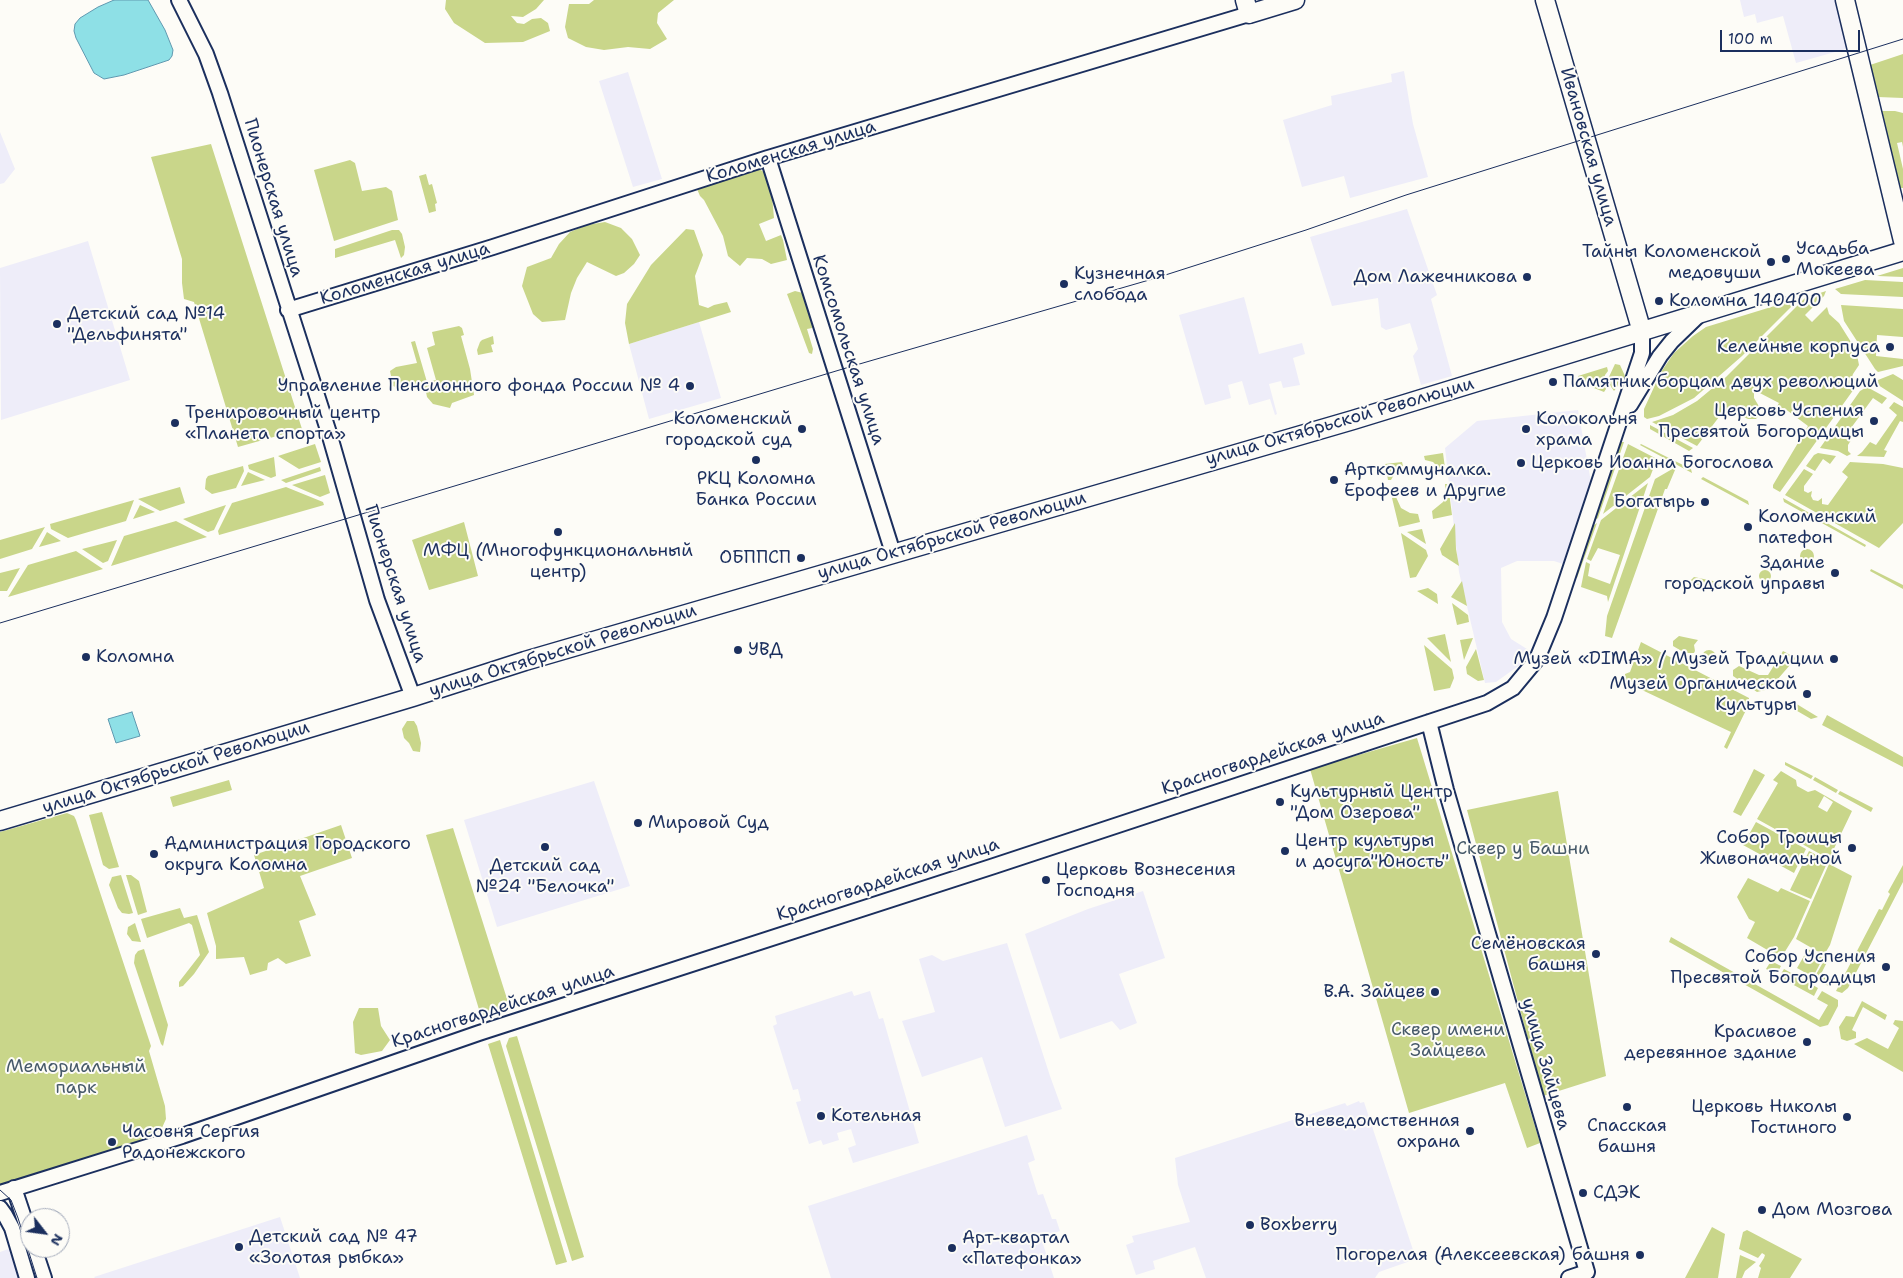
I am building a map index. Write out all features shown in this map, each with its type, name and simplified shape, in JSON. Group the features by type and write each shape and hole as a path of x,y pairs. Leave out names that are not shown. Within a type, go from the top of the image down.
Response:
{"main road":[{"name":"Коломенская улица","path":"1247,7 1295,0"},
{"name":"Ивановская улица","path":"1545,0 1642,332"},
{"path":"1846,0 1903,240"},
{"name":"улица Октябрьской Революции","path":"0,821 413,697 525,661 1353,420 1903,251"}],"street":[{"name":"Пионерская улица","path":"179,0 206,54 220,93 329,433 377,600 413,697"},
{"name":"Коломенская улица","path":"288,310 493,247 1247,7"},
{"name":"Комсомольская улица","path":"768,158 893,553"},
{"path":"1619,423 1660,356 1672,341 1700,314"},
{"name":"Ивановская улица","path":"1619,423 1642,353 1642,332"},
{"name":"Красногвардейская улица","path":"0,1193 182,1136 479,1033 994,866 1487,702 1513,688 1537,659 1554,618 1619,423"},
{"name":"улица Зайцева","path":"1429,722 1459,837 1587,1272 1569,1278"},
{"path":"14,1188 21,1208"},
{"path":"0,1208 6,1214 12,1228 27,1278"},
{"path":"37,1258 44,1278"}],"shaded area":[{"path":"1740,0 1835,0 1849,48 1796,63 1783,16 1757,23 1755,14 1744,17"},
{"path":"1404,71 1413,124 1428,177 1350,198 1344,176 1302,187 1283,120 1332,105 1331,96 1392,82 1391,74"},
{"path":"628,72 662,179 633,187 599,81"},
{"path":"0,132 15,169 4,183 0,184"},
{"path":"1407,209 1437,295 1431,299 1452,376 1421,385 1413,356 1418,349 1410,323 1386,330 1381,327 1378,298 1332,306 1310,237"},
{"name":"Детский сад №14 \"Дельфинята\"","path":"88,241 130,380 1,420 0,268"},
{"path":"1244,297 1259,354 1302,343 1305,354 1293,358 1300,385 1283,388 1281,381 1269,384 1277,414 1275,415 1270,399 1249,405 1242,381 1228,385 1231,398 1205,405 1179,315"},
{"path":"699,322 721,398 649,419 629,344"},
{"path":"1578,410 1591,482 1566,565 1554,561 1517,561 1501,568 1502,622 1511,639 1535,654 1496,682 1485,683 1459,572 1445,448 1477,421"},
{"name":"Детский сад №24 \"Белочка\"","path":"594,781 630,886 497,927 464,820"},
{"path":"1143,891 1165,958 1119,974 1137,1023 1120,1030 1112,1021 1060,1039 1025,934 1088,909"},
{"path":"1007,943 1062,1109 1005,1127 982,1057 922,1077 902,1021 935,1012 919,959 932,955 943,961"},
{"path":"852,991 854,996 870,991 879,1019 883,1018 919,1143 853,1163 848,1148 856,1145 851,1129 837,1133 839,1140 823,1145 821,1140 809,1144 796,1102 801,1101 798,1089 793,1090 773,1026 777,1024 775,1016"},
{"path":"1359,1101 1360,1103 1364,1102 1416,1259 1379,1272 1375,1278 1206,1278 1195,1247 1153,1261 1155,1269 1136,1275 1126,1245 1134,1242 1132,1236 1190,1222 1178,1185 1175,1158 1345,1103 1347,1106"},
{"path":"1027,1135 1035,1160 1028,1163 1038,1195 1043,1194 1052,1219 1056,1219 1060,1231 1041,1238 1054,1278 831,1278 808,1206"},
{"name":"Детский сад № 47 «Золотая рыбка»","path":"280,1217 300,1278 94,1277"},
{"path":"14,1247 24,1278 0,1278 0,1252"}],"green space":[{"path":"446,0 544,0 536,9 523,17 511,16 517,23 524,24 532,19 541,18 548,23 550,31 523,42 485,43 454,23 445,9"},
{"path":"594,0 674,0 658,13 657,23 667,39 650,49 628,47 604,50 586,47 568,38 565,27 569,4 589,4"},
{"path":"1903,54 1903,98 1878,97 1870,65"},
{"path":"1882,111 1903,113 1903,147 1902,142 1897,143 1903,169 1903,188 1900,188"},
{"path":"211,144 302,429 238,447 194,302 184,299 182,259 151,157"},
{"path":"350,160 355,163 362,191 386,187 392,191 398,220 334,241 314,170"},
{"path":"758,168 765,173 772,196 774,218 759,224 766,241 781,235 787,260 771,264 762,259 747,258 740,266 728,256 723,236 697,189 703,183"},
{"path":"426,174 429,185 432,184 437,203 435,204 436,211 429,213 419,176"},
{"path":"605,222 621,228 632,239 640,255 624,273 616,276 587,262 577,278 571,293 565,320 542,322 533,314 522,286 527,267 551,258 559,244 570,232 587,225"},
{"path":"686,229 694,230 703,255 695,276 699,305 708,308 727,302 731,312 629,344 625,323 627,304 651,265"},
{"path":"392,230 399,230 402,234 405,247 404,255 401,258 395,240 335,258 335,249"},
{"path":"1903,268 1903,277 1877,276"},
{"path":"1865,280 1903,282 1903,297 1841,294 1835,289"},
{"path":"795,291 803,293 808,300 814,324 812,328 807,329 813,349 812,354 809,353 787,294"},
{"path":"1826,291 1824,296 1805,315 1812,322 1827,307 1829,314 1839,323 1856,350 1859,365 1851,380 1854,389 1780,492 1773,488 1773,485 1808,426 1784,408 1781,412 1776,408 1779,403 1754,390 1754,398 1760,408 1760,414 1756,419 1748,419 1735,413 1724,413 1697,446 1652,422 1673,415 1697,401 1726,377 1805,298"},
{"path":"1794,300 1795,302 1792,306 1742,356 1694,398 1659,416 1647,419 1644,417 1644,409 1661,372 1674,353 1693,336 1706,327"},
{"path":"1841,305 1903,309 1903,337 1877,335 1876,356 1903,359 1903,366 1878,372 1844,321"},
{"path":"459,326 462,328 464,335 461,336 470,369 474,395 452,403 450,408 433,404 427,397 425,387 419,383 401,389 393,386 390,371 396,367 417,363 411,342 415,341 427,382 436,380 427,348 435,345 432,332"},
{"path":"493,336 494,344 491,345 493,352 478,355 477,350 480,342"},
{"path":"1615,364 1620,365 1625,376 1614,391 1607,381"},
{"path":"1607,367 1608,371 1604,381 1606,389 1604,392 1579,382 1578,376"},
{"path":"1893,374 1903,380 1903,401 1875,383"},
{"path":"1867,387 1887,398 1882,404 1873,398 1851,428 1856,432 1848,445 1848,451 1851,454 1847,456 1838,451 1820,448 1860,391"},
{"path":"1894,402 1903,407 1903,422 1900,421 1884,450 1887,451 1884,457 1857,456 1870,442 1876,445 1897,415 1889,408"},
{"path":"1650,425 1693,448 1689,451 1650,429"},
{"path":"1621,442 1624,442 1598,518 1594,521"},
{"path":"315,444 321,462 299,469 278,456"},
{"path":"1628,444 1657,459 1650,477 1603,514"},
{"path":"1640,445 1691,469 1692,473"},
{"path":"1443,453 1445,468 1440,469 1433,462 1425,460 1424,456"},
{"path":"1818,453 1836,456 1830,464 1823,459 1815,471 1806,466 1814,455"},
{"path":"274,457 276,476 271,478 249,469 248,465"},
{"path":"1402,462 1403,466 1398,468 1391,480 1388,480 1385,464"},
{"path":"1850,462 1883,464 1903,468 1903,523 1879,548 1785,495 1804,469 1813,474 1804,486 1804,491 1808,493 1812,491 1811,496 1813,500 1818,501 1822,498 1822,504 1828,505 1848,477 1842,472"},
{"path":"243,466 244,471 236,488 212,494 205,489 208,476"},
{"path":"320,467 321,471 286,483 281,480"},
{"path":"1674,468 1675,470 1667,489 1665,489 1612,638 1605,636 1607,616 1655,479"},
{"path":"248,472 265,480 241,486"},
{"path":"325,475 330,493 320,497 292,485"},
{"path":"1703,477 1748,501 1749,505 1701,479"},
{"path":"1648,483 1608,602 1607,596 1581,587 1586,562 1590,564 1588,576 1610,584 1620,555 1598,548 1591,561 1587,559 1601,520"},
{"path":"1445,484 1448,484 1452,515 1433,519 1432,511 1443,502 1446,495"},
{"path":"180,487 185,503 160,511 138,499"},
{"path":"286,487 323,502 324,505 219,535 218,531 232,503"},
{"path":"1396,497 1401,508 1410,513 1418,514 1420,522 1399,527 1392,498"},
{"path":"1783,498 1866,545 1865,547 1784,502"},
{"path":"134,500 126,521 68,538 51,529 50,524"},
{"path":"140,505 155,512 133,519"},
{"path":"226,505 214,530 208,532 183,519"},
{"path":"176,521 207,537 111,566 124,536"},
{"path":"464,522 478,576 429,590 412,540"},
{"path":"1455,523 1459,566 1442,555 1440,549"},
{"path":"1597,523 1577,578 1575,575 1591,527"},
{"path":"45,527 32,549 0,559 0,540"},
{"path":"1422,529 1426,544 1407,532"},
{"path":"47,532 61,541 39,547"},
{"path":"1401,533 1426,550 1428,556 1416,577 1410,578"},
{"path":"117,540 108,561 103,563 82,549"},
{"path":"1804,549 1810,549 1814,556 1810,563 1804,563 1800,559 1800,553"},
{"path":"76,551 103,569 8,597 28,565"},
{"path":"20,568 7,591 0,591 0,573"},
{"path":"1871,569 1903,585 1903,589 1870,571"},
{"path":"1765,570 1771,576 1765,582 1759,576"},
{"path":"1694,577 1713,581 1720,586 1720,589 1714,590 1695,584 1690,581"},
{"path":"1462,581 1467,606 1451,597"},
{"path":"1428,588 1437,594 1438,604 1417,591"},
{"path":"1452,603 1468,615 1469,622 1457,625"},
{"path":"1445,634 1451,662 1427,638"},
{"path":"1679,636 1698,640 1694,645 1694,653 1685,653 1673,646 1673,641"},
{"path":"1473,638 1464,660 1460,640"},
{"path":"1641,642 1749,698 1749,704 1727,749 1724,747 1731,732 1625,682 1625,674 1630,672"},
{"path":"1424,645 1452,669 1454,678 1450,688 1434,691"},
{"path":"1476,649 1484,680 1478,681 1467,674 1466,667"},
{"path":"1709,650 1714,652 1716,657 1714,662 1709,664 1704,662 1702,657 1704,652"},
{"path":"1783,651 1796,658 1777,680 1765,690 1757,692 1733,676 1733,670 1739,666 1759,675 1768,675"},
{"path":"1795,703 1818,717 1811,719 1792,708"},
{"path":"1827,715 1903,757 1903,767 1822,725"},
{"path":"407,721 414,721 417,726 421,743 420,752 413,751 404,738 402,729"},
{"name":"Сквер имени Зайцева","path":"1417,738 1540,1143 1527,1148 1505,1083 1409,1113 1310,769"},
{"path":"1785,762 1813,776 1811,779 1785,765"},
{"path":"1754,769 1765,775 1741,816 1733,812"},
{"path":"1781,771 1796,780 1797,786 1808,792 1815,790 1852,811 1829,859 1757,819 1778,783 1773,780","holes":["1824,796 1833,802 1827,812 1818,807"]},
{"path":"1815,777 1838,790 1836,793 1813,780"},
{"path":"229,780 232,790 173,807 170,797"},
{"name":"Сквер у Башни","path":"1558,791 1606,1076 1543,1096 1467,810"},
{"path":"1840,791 1873,808 1871,812 1838,794"},
{"path":"102,812 119,867 109,869 103,865 89,815"},
{"name":"Мемориальный парк","path":"67,813 74,816 76,820 151,1046 149,1051 165,1106 166,1119 161,1130 150,1137 0,1186 0,832"},
{"path":"1756,822 1806,849 1794,873 1743,845"},
{"path":"341,825 352,858 300,876 316,915 299,921 311,956 286,964 278,958 268,963 267,970 250,975 244,957 216,959 216,946 207,913 264,888 254,855"},
{"path":"453,828 508,1002 505,1008 481,1016 426,835"},
{"path":"1809,851 1828,861 1811,899 1790,890"},
{"path":"1829,864 1852,876 1830,945 1824,955 1796,939"},
{"path":"1903,865 1903,882 1848,988 1842,993 1836,991 1879,909 1882,910 1890,894 1888,892"},
{"path":"121,875 133,913 122,913 118,908 109,885 112,877"},
{"path":"126,875 131,875 139,881 147,912 138,915"},
{"path":"1748,878 1778,892 1781,888 1810,901 1794,937 1781,958 1747,938 1755,922 1749,919 1737,897"},
{"path":"180,908 184,918 197,915 209,952 194,974 183,986 179,987 179,982 200,955 192,925 189,923 147,938 141,919"},
{"path":"135,923 141,942 132,941 127,934 128,927"},
{"path":"1671,937 1819,1020 1828,1005 1817,999 1822,991 1838,1000 1838,1006 1828,1025 1820,1027 1669,942"},
{"path":"144,949 168,1025 163,1046 134,963 135,955 138,951"},
{"path":"1808,949 1823,958 1813,977 1797,968"},
{"path":"1825,959 1828,960 1821,974 1833,981 1830,987 1814,978"},
{"path":"1771,961 1781,966 1776,975 1766,969"},
{"path":"1784,969 1818,988 1814,996 1779,977"},
{"path":"1862,1001 1887,1015 1885,1020 1863,1007 1852,1030 1856,1032 1856,1038 1847,1041 1841,1039 1839,1027 1846,1016 1854,1017"},
{"path":"359,1008 378,1008 381,1026 390,1040 382,1051 361,1055 355,1053 353,1022"},
{"path":"1895,1020 1903,1021 1903,1072 1854,1044 1867,1038 1888,1049 1899,1028 1893,1024"},
{"path":"517,1036 584,1257 572,1261 506,1046 509,1038"},
{"path":"500,1040 567,1262 556,1265 488,1044"},
{"path":"1712,1227 1725,1234 1718,1278 1685,1278"},
{"path":"1747,1230 1802,1259 1790,1278 1758,1278 1761,1268 1759,1266 1765,1255 1762,1253 1758,1258 1739,1249 1743,1232"},
{"path":"1740,1255 1756,1262 1745,1271 1742,1278 1736,1278"}],"water":[{"path":"114,0 148,0 165,30 173,50 169,60 124,75 104,79 94,73 76,38 75,24 80,18"},
{"path":"132,712 140,736 116,743 108,719"}],"tram line":[{"path":"0,623 856,365 1156,278 1306,230 1406,195 1903,39"},
{"path":"0,1190 11,1200 37,1278"}],"place":[{"name":"Усадьба Мокеева","path":"1786,259"},
{"name":"Тайны Коломенской медовуши","path":"1771,262"},
{"name":"Дом Лажечникова","path":"1527,277"},
{"name":"Кузнечная слобода","path":"1064,284"},
{"name":"Коломна 140400","path":"1659,301"},
{"name":"Детский сад №14 \"Дельфинята\"","path":"57,324"},
{"name":"Келейные корпуса","path":"1890,347"},
{"name":"Памятник борцам двух революций","path":"1553,382"},
{"name":"Управление Пенсионного фонда России № 4","path":"690,386"},
{"name":"Церковь Успения Пресвятой Богородицы","path":"1874,421"},
{"name":"Тренировочный центр «Планета спорта»","path":"175,423"},
{"name":"Коломенский городской суд","path":"802,429"},
{"name":"Колокольня храма","path":"1526,429"},
{"name":"РКЦ Коломна Банка России","path":"756,460"},
{"name":"Церковь Иоанна Богослова","path":"1521,463"},
{"name":"Арткоммуналка. Ерофеев и Другие","path":"1334,480"},
{"name":"Богатырь","path":"1705,502"},
{"name":"Коломенский патефон","path":"1748,527"},
{"name":"МФЦ (Многофункциональный центр)","path":"558,532"},
{"name":"ОБППСП","path":"801,558"},
{"name":"Здание городской управы","path":"1835,573"},
{"name":"УВД","path":"738,650"},
{"name":"Коломна","path":"86,657"},
{"name":"Музей «DIMA» / Музей Традиции","path":"1834,659"},
{"name":"Музей Органической Культуры","path":"1807,694"},
{"name":"Культурный Центр \"Дом Озерова\"","path":"1280,802"},
{"name":"Мировой Суд","path":"638,823"},
{"name":"Детский сад №24 \"Белочка\"","path":"545,847"},
{"name":"Собор Троицы Живоначальной","path":"1852,848"},
{"name":"Центр культуры и досуга\"Юность\"","path":"1285,851"},
{"name":"Администрация Городского округа Коломна","path":"154,854"},
{"name":"Церковь Вознесения Господня","path":"1046,880"},
{"name":"Семёновская башня","path":"1596,954"},
{"name":"Собор Успения Пресвятой Богородицы","path":"1886,967"},
{"name":"В.А. Зайцев","path":"1435,992"},
{"name":"Красивое деревянное здание","path":"1807,1042"},
{"name":"Спасская башня","path":"1627,1107"},
{"name":"Котельная","path":"821,1116"},
{"name":"Церковь Николы Гостиного","path":"1847,1117"},
{"name":"Вневедомственная охрана","path":"1470,1131"},
{"name":"Часовня Сергия Радонежского","path":"112,1142"},
{"name":"СДЭК","path":"1583,1193"},
{"name":"Дом Мозгова","path":"1762,1210"},
{"name":"Boxberry","path":"1250,1225"},
{"name":"Детский сад № 47 «Золотая рыбка»","path":"239,1247"},
{"name":"Арт-квартал «Патефонка»","path":"952,1248"},
{"name":"Погорелая (Алексеевская) башня","path":"1640,1255"}]}
